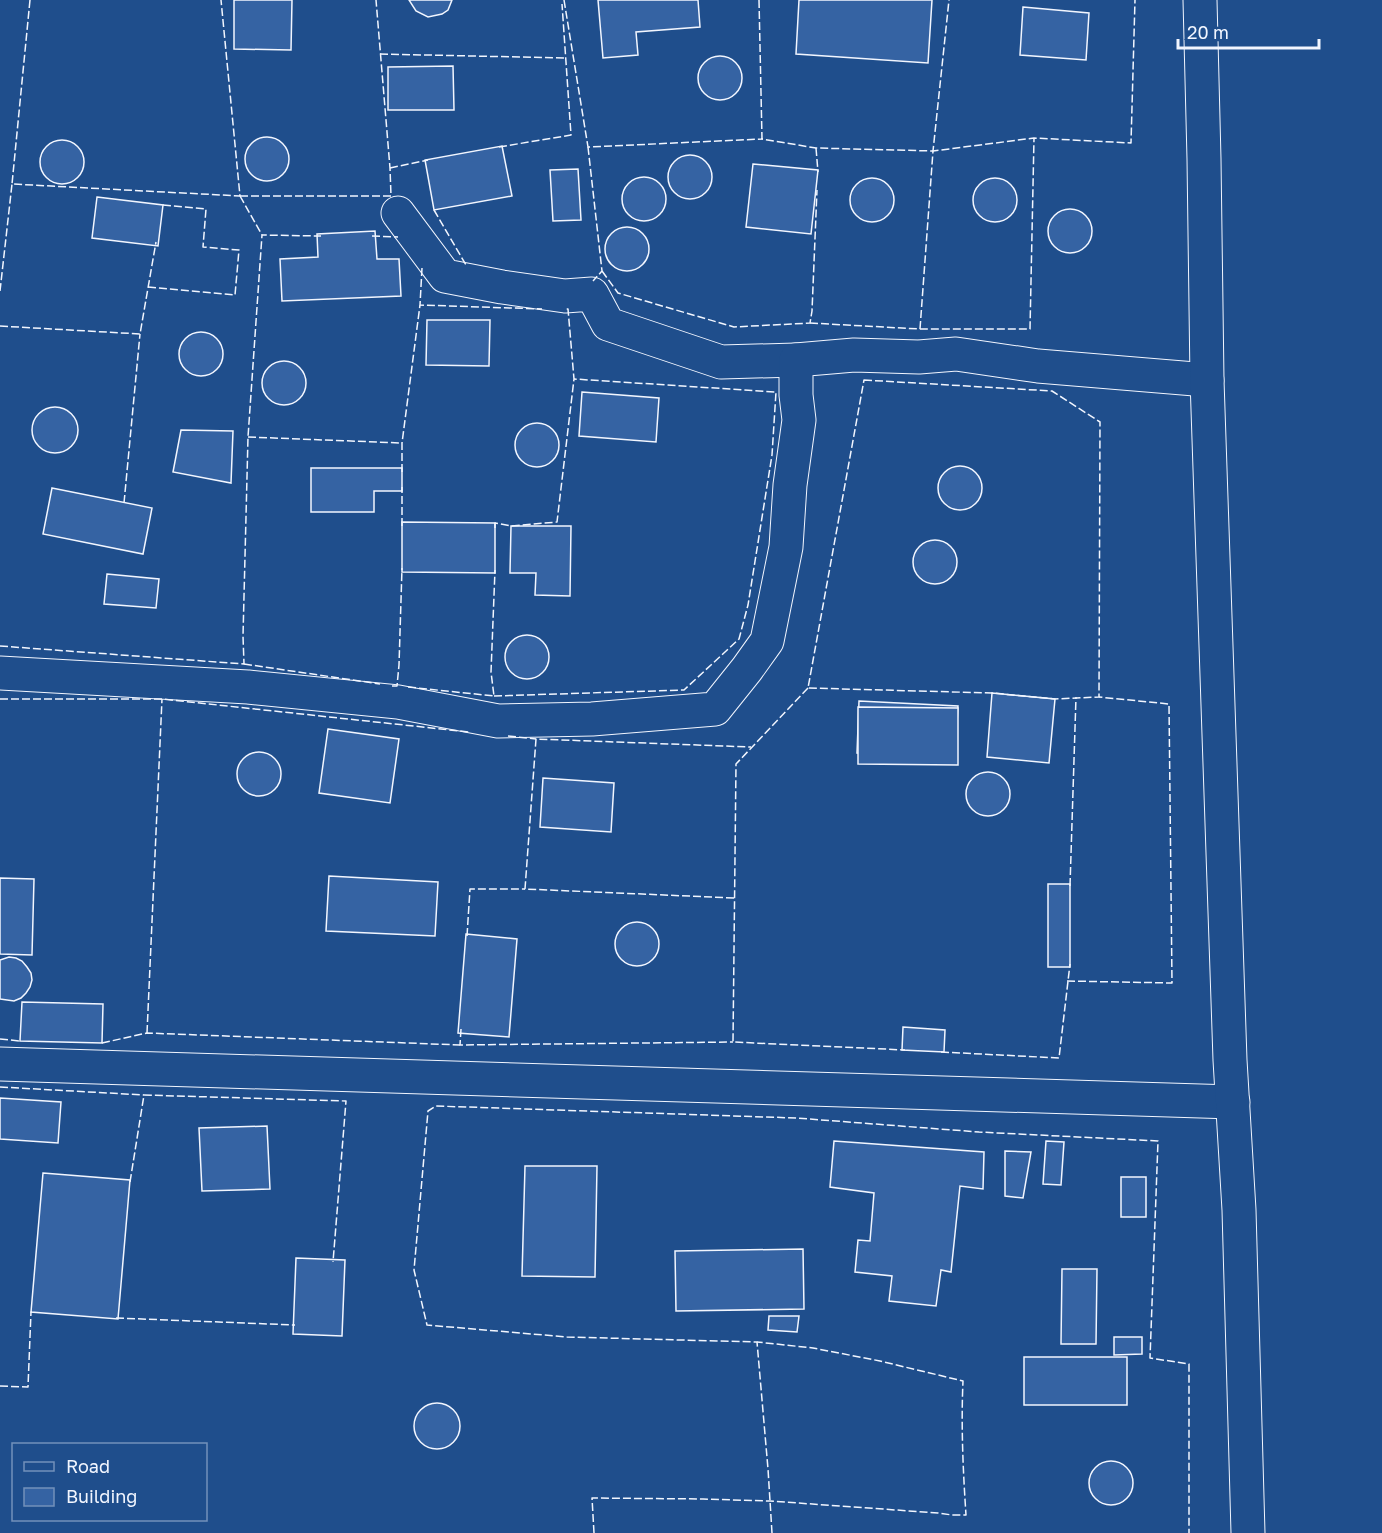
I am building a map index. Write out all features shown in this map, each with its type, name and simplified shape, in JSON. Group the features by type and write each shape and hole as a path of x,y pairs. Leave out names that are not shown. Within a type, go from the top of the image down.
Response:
{"street":[{"path":"1200,0 1207,380 1229,1012 1239,1210 1248,1533"},
{"path":"398,213 445,276 566,296 592,294 609,324 721,362 796,360 854,355 920,357 956,354 1038,366 1207,380"},
{"path":"0,673 248,687 398,702 498,721 592,719 716,709 767,641 786,548 790,485 799,420 796,360"},
{"path":"0,1064 1233,1102"}],"building":[{"path":"234,0 292,0 291,50 234,49"},
{"path":"409,0 452,0 448,10 428,17 416,11"},
{"path":"598,0 698,0 700,27 636,32 638,55 603,58"},
{"path":"799,0 932,0 928,63 796,54"},
{"path":"1023,7 1089,13 1086,60 1020,55"},
{"path":"720,56 735,63 742,78 735,93 720,100 705,93 698,78 705,63"},
{"path":"453,66 454,110 388,110 388,67"},
{"path":"267,137 282,144 289,159 282,174 267,181 252,174 245,159 252,144"},
{"path":"62,140 77,147 84,162 77,177 62,184 47,177 40,162 47,147"},
{"path":"502,146 512,196 434,210 425,160"},
{"path":"690,155 705,162 712,177 705,192 690,199 675,192 668,177 675,162"},
{"path":"753,164 818,170 811,234 746,227"},
{"path":"578,169 581,220 553,221 550,170"},
{"path":"644,177 659,184 666,199 659,214 644,221 629,214 622,199 629,184"},
{"path":"872,178 887,185 894,200 887,215 872,222 857,215 850,200 857,185"},
{"path":"995,178 1010,185 1017,200 1010,215 995,222 980,215 973,200 980,185"},
{"path":"97,197 163,205 158,246 92,238"},
{"path":"1070,209 1079,210 1086,215 1091,222 1091,240 1086,247 1079,252 1070,253 1061,252 1054,247 1049,240 1048,231 1049,222 1054,215 1061,210"},
{"path":"627,227 642,234 649,249 642,264 627,271 612,264 605,249 612,234"},
{"path":"375,231 377,259 399,259 401,296 282,301 280,259 318,257 317,234"},
{"path":"427,320 490,320 489,366 426,365"},
{"path":"201,332 216,339 223,354 216,369 201,376 186,369 179,354 186,339"},
{"path":"284,361 299,368 306,383 299,398 284,405 269,398 262,383 269,368"},
{"path":"582,392 659,398 656,442 579,436"},
{"path":"55,407 71,414 78,430 71,446 55,453 39,446 32,430 39,414"},
{"path":"537,423 552,430 559,445 552,460 537,467 522,460 515,445 522,430"},
{"path":"181,430 233,431 231,483 173,472"},
{"path":"960,466 975,473 982,488 975,503 960,510 945,503 938,488 945,473"},
{"path":"311,468 402,468 402,491 374,491 374,512 311,512"},
{"path":"52,488 152,508 143,554 43,534"},
{"path":"402,522 495,523 495,573 402,572"},
{"path":"511,526 571,526 570,596 535,595 536,573 510,573"},
{"path":"935,540 950,547 957,562 950,577 935,584 920,577 913,562 920,547"},
{"path":"107,574 159,579 156,608 104,604"},
{"path":"527,635 542,642 549,657 542,672 527,679 512,672 505,657 512,642"},
{"path":"992,693 1055,699 1049,763 987,757"},
{"path":"859,701 958,706 955,757 857,753"},
{"path":"858,707 958,708 958,765 858,764"},
{"path":"328,729 399,739 390,803 319,793"},
{"path":"259,752 274,759 281,774 274,789 259,796 244,789 237,774 244,759"},
{"path":"988,772 1003,779 1010,794 1003,809 988,816 973,809 966,794 973,779"},
{"path":"543,778 614,783 611,832 540,827"},
{"path":"329,876 438,882 435,936 326,931"},
{"path":"0,878 34,879 32,955 0,954"},
{"path":"1048,884 1070,884 1070,967 1048,967"},
{"path":"637,922 652,929 659,944 652,959 637,966 622,959 615,944 622,929"},
{"path":"466,934 517,939 509,1037 458,1033"},
{"path":"9,957 22,961 31,973 32,980 26,993 14,1001 0,999 0,960"},
{"path":"22,1002 103,1004 102,1043 20,1041"},
{"path":"903,1027 945,1030 944,1052 902,1050"},
{"path":"0,1098 61,1102 58,1143 0,1139"},
{"path":"267,1126 270,1189 202,1191 199,1128"},
{"path":"834,1141 984,1152 983,1189 960,1186 951,1272 941,1270 936,1306 889,1301 892,1276 855,1272 858,1240 870,1241 874,1193 830,1187"},
{"path":"1046,1141 1064,1142 1061,1185 1043,1184"},
{"path":"1005,1151 1031,1152 1023,1198 1005,1196"},
{"path":"525,1166 597,1166 595,1277 522,1276"},
{"path":"43,1173 130,1180 118,1319 31,1312"},
{"path":"1121,1177 1146,1177 1146,1217 1121,1217"},
{"path":"803,1249 804,1309 676,1311 675,1251"},
{"path":"296,1258 345,1260 342,1336 293,1334"},
{"path":"1062,1269 1097,1269 1096,1344 1061,1344"},
{"path":"769,1316 799,1316 797,1332 768,1330"},
{"path":"1114,1337 1142,1337 1142,1354 1114,1355"},
{"path":"1024,1357 1127,1357 1127,1405 1024,1405"},
{"path":"442,1403 454,1409 459,1417 459,1435 454,1443 446,1448 432,1449 424,1446 417,1439 414,1421 417,1413 424,1406"},
{"path":"1111,1461 1120,1462 1127,1467 1132,1474 1132,1492 1127,1499 1120,1504 1111,1505 1102,1504 1095,1499 1090,1492 1089,1483 1090,1474 1095,1467 1102,1462"}],"fence":[{"path":"30,0 12,184 240,196 221,0"},
{"path":"240,196 391,196 376,0"},
{"path":"564,0 588,147 762,138"},
{"path":"759,0 762,139 816,148 933,151 949,0"},
{"path":"920,329 933,151 1034,138 1131,143 1135,0"},
{"path":"499,147 571,135 562,4"},
{"path":"380,54 565,58"},
{"path":"810,323 920,329 1030,329 1034,138"},
{"path":"588,147 602,271 593,281"},
{"path":"816,148 818,172"},
{"path":"390,168 428,160"},
{"path":"0,291 12,184"},
{"path":"602,271 618,293 734,327 810,323 817,190"},
{"path":"240,196 262,235"},
{"path":"148,287 235,295 239,250 203,247 206,209 163,205"},
{"path":"434,210 468,265"},
{"path":"0,646 244,664 248,437 262,235 321,236"},
{"path":"372,236 398,237"},
{"path":"0,326 140,334 156,242"},
{"path":"422,268 420,305 542,309"},
{"path":"402,472 402,443 420,305"},
{"path":"495,528 495,523 511,526 557,522 574,379 568,309 566,309"},
{"path":"124,503 140,334"},
{"path":"494,696 684,690 739,639 748,605 772,455 776,392 574,379"},
{"path":"864,380 1052,391 1100,422 1099,697 1055,699 992,693 808,688 864,380"},
{"path":"248,437 402,443"},
{"path":"402,487 402,526"},
{"path":"392,686 397,686 399,665 402,568"},
{"path":"408,687 494,696 491,672 495,570"},
{"path":"244,664 380,684"},
{"path":"808,688 736,764 733,1042 905,1050"},
{"path":"1070,886 1076,697"},
{"path":"1067,981 1172,983 1169,704 1099,697"},
{"path":"0,699 162,699 469,732"},
{"path":"147,1033 162,699"},
{"path":"508,736 536,739"},
{"path":"734,898 525,889 536,739 751,747"},
{"path":"467,936 470,889 525,889"},
{"path":"941,1052 1059,1058 1070,964"},
{"path":"461,1029 460,1045 733,1042"},
{"path":"102,1043 147,1033 460,1045"},
{"path":"0,1039 20,1041"},
{"path":"0,1087 144,1095"},
{"path":"130,1182 144,1095 346,1101 333,1262"},
{"path":"772,1533 757,1342 567,1337 427,1325 414,1270 428,1111 436,1106 796,1118 979,1132 1158,1141 1150,1358 1189,1364 1189,1533"},
{"path":"0,1386 28,1387 32,1312"},
{"path":"116,1318 295,1325"},
{"path":"594,1533 592,1498 770,1501 966,1515 963,1381 813,1348 757,1342"}]}
